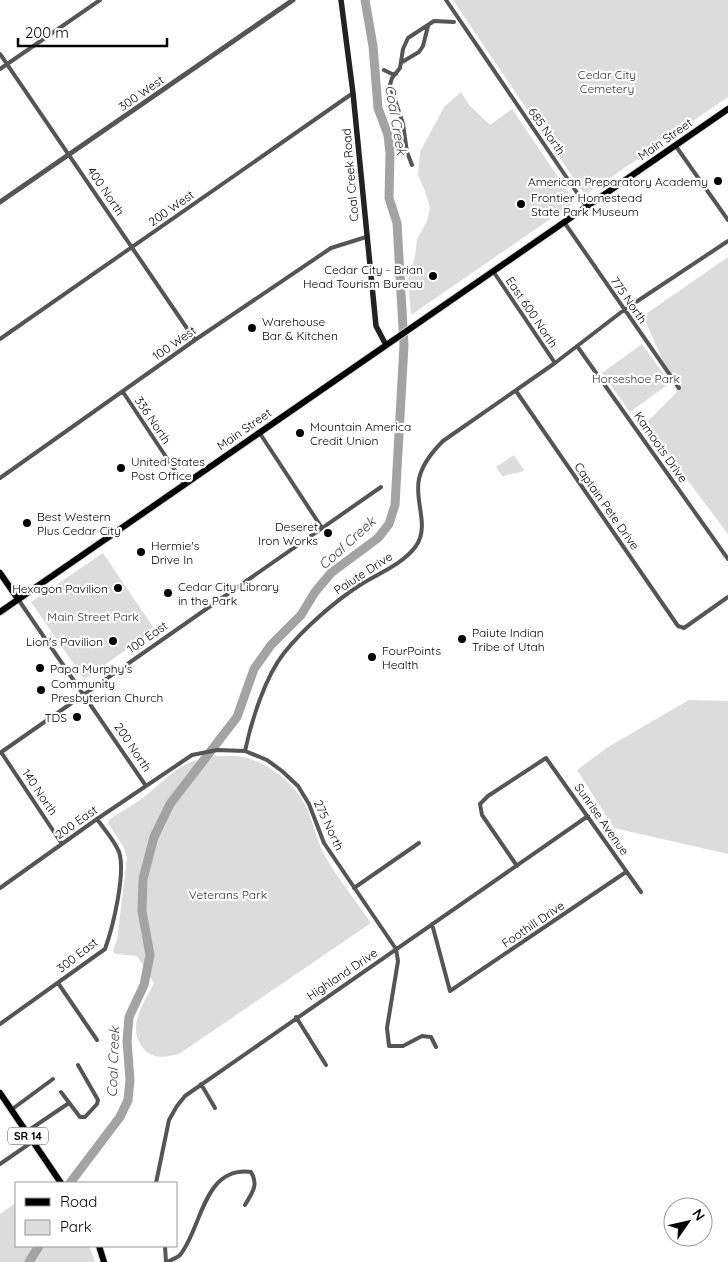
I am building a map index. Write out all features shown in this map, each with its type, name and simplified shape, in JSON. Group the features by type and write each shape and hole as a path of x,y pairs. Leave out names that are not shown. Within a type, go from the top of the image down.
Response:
{"main road":[{"name":"Coal Creek Road","path":"342,0 376,326 386,345"},
{"name":"Main Street","path":"0,612 728,108"},
{"name":"200 North","path":"0,573 18,599"},
{"name":"SR 14","path":"0,1093 59,1180"},
{"path":"99,1247 104,1262"}],"street":[{"path":"0,69 100,0"},
{"name":"300 West","path":"0,202 293,0"},
{"name":"685 North","path":"446,0 586,206"},
{"path":"412,165 407,152 403,124 390,85 392,78 396,74 401,62 403,49 408,38 434,21 454,22"},
{"path":"401,62 419,52 423,46 428,26"},
{"name":"400 North","path":"0,54 195,340"},
{"path":"384,70 396,74"},
{"path":"385,80 392,78"},
{"name":"200 West","path":"0,339 353,93"},
{"path":"675,145 728,220"},
{"name":"775 North","path":"564,222 679,388"},
{"name":"100 West","path":"0,478 195,340 331,248 366,237"},
{"name":"Paiute Drive","path":"245,752 251,723 268,682 284,654 337,601 402,560 416,545 423,530 418,480 424,464 435,449 443,441 556,364 624,310 728,242"},
{"name":"East 600 North","path":"493,271 556,364"},
{"name":"Kamoots Drive","path":"577,346 728,560"},
{"name":"336 North","path":"123,392 184,484"},
{"name":"Captain Pete Drive","path":"516,392 678,626 684,628 728,597"},
{"path":"259,432 322,528"},
{"name":"100 East","path":"0,752 381,487"},
{"name":"200 North","path":"18,599 146,786"},
{"name":"275 North","path":"192,755 217,750 245,752 267,760 298,786 309,804 324,843 396,949"},
{"name":"140 North","path":"0,752 62,844"},
{"name":"200 East","path":"0,888 192,755"},
{"name":"Sunrise Avenue","path":"517,866 482,815 480,804 488,796 546,758 642,892"},
{"name":"Highland Drive","path":"156,1182 169,1120 176,1106 185,1096 296,1017 588,816"},
{"name":"300 East","path":"0,1024 105,949 112,930 122,867 118,851 97,819"},
{"path":"354,888 419,843"},
{"name":"Foothill Drive","path":"432,924 450,991 626,872"},
{"path":"396,949 398,961 387,1028 389,1046 403,1046 422,1036 431,1037 436,1047"},
{"path":"58,983 97,1040"},
{"path":"296,1017 326,1065"},
{"path":"61,1092 76,1114 82,1118 97,1104 98,1100 78,1065"},
{"path":"11,1110 54,1079"},
{"path":"201,1084 215,1108"},
{"path":"26,1132 69,1103"},
{"path":"0,1164 32,1142"},
{"path":"165,1247 166,1262 179,1256 216,1183 240,1171 251,1172 255,1179 254,1187 245,1205"}],"green space":[{"name":"Cedar City Cemetery","path":"453,0 728,0 728,97 585,195"},
{"path":"461,92 469,105 490,125 512,109 575,202 411,315 408,280 415,257 417,239 427,221 430,208 418,175 420,152 444,107"},
{"path":"728,257 728,534 645,424 677,392 643,316"},
{"name":"Horseshoe Park","path":"642,344 670,383 630,412 602,373"},
{"path":"514,455 524,470 503,477 496,467"},
{"name":"Main Street Park","path":"103,553 155,630 84,679 31,602"},
{"path":"689,700 728,701 728,854 614,828 577,770 608,747"},
{"name":"Veterans Park","path":"236,756 258,762 279,774 296,791 310,816 329,863 371,923 179,1054 165,1057 155,1056 143,1048 136,1032 138,1015 154,983 137,956 115,954 113,951 117,940 127,858 124,848 108,823 110,819 140,800 178,769 202,758"},
{"path":"15,1204 15,1247 89,1247 95,1262 0,1262 0,1214"}],"waterway":[{"name":"Coal Creek","path":"71,1182 120,1117 128,1100 130,1080 127,1041 129,1017 144,985 150,955 142,911 143,879 154,837 170,804 237,717 254,669 271,645 301,615 315,592 331,573 378,538 389,524 395,505 404,345 397,223 389,198 390,153 388,135 378,108 373,46 365,0"},
{"name":"Coal Creek","path":"29,1262 38,1247"}],"place":[{"name":"American Preparatory Academy","path":"718,181"},
{"name":"Frontier Homestead State Park Museum","path":"521,204"},
{"name":"Cedar City - Brian Head Tourism Bureau","path":"433,276"},
{"name":"Warehouse Bar & Kitchen","path":"252,328"},
{"name":"Mountain America Credit Union","path":"300,433"},
{"name":"United States Post Office","path":"121,468"},
{"name":"Best Western Plus Cedar City","path":"27,523"},
{"name":"Deseret Iron Works","path":"328,533"},
{"name":"Hermie's Drive In","path":"141,552"},
{"name":"Hexagon Pavilion","path":"118,588"},
{"name":"Cedar City Library in the Park","path":"168,593"},
{"name":"Paiute Indian Tribe of Utah","path":"462,639"},
{"name":"Lion's Pavilion","path":"113,641"},
{"name":"FourPoints Health","path":"372,657"},
{"name":"Papa Murphy's","path":"40,668"},
{"name":"Community Presbyterian Church","path":"41,690"},
{"name":"TDS","path":"77,717"}]}
